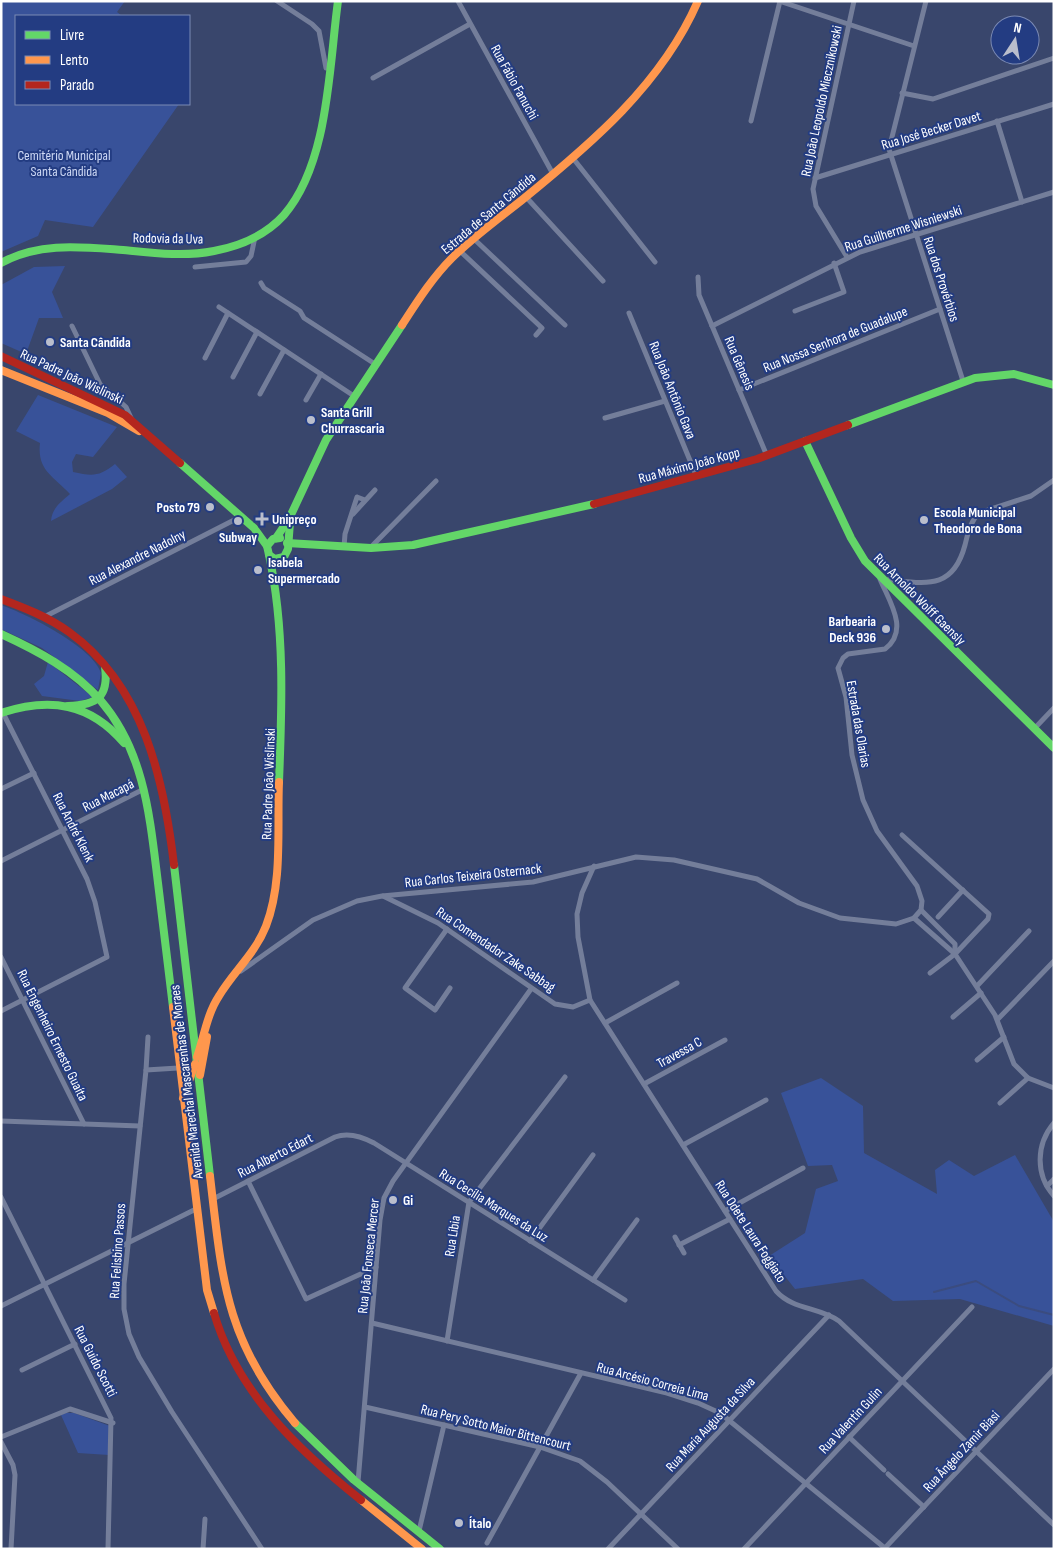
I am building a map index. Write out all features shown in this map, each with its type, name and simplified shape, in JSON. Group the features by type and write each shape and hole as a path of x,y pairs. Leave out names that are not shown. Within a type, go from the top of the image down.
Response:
{"main road":[{"name":"Rodovia da Uva","path":"1,263 20,253 38,248 200,253 228,248 255,237 284,214 303,188 317,150 338,1"},
{"name":"Estrada de Santa Cândida","path":"287,543 291,518 314,463 354,396 430,285 460,251 553,174 616,115 661,66 683,36 698,1"},
{"name":"Rua Padre João Wislinski","path":"1,356 132,420 254,528 275,539"},
{"name":"Rua Padre João Wislinski","path":"1,370 108,413 153,440"},
{"name":"Rua Máximo João Kopp","path":"287,543 371,548 420,544 616,498 767,456 963,381 989,375 1014,374 1054,385"},
{"path":"42,386 69,395 80,393"},
{"name":"Rua Arnoldo Wolff Gaensly","path":"806,441 858,550 880,579 1054,748"},
{"name":"Estrada de Santa Cândida","path":"275,539 291,518"},
{"name":"Rua Padre João Wislinski","path":"254,528 267,546"},
{"path":"275,539 282,539 287,543 286,555 275,559 270,555 267,546 275,539"},
{"name":"Rua Máximo João Kopp","path":"286,555 320,546"},
{"name":"Rua Padre João Wislinski","path":"235,976 249,957 265,928 275,891 282,715 275,582 270,555"},
{"name":"Rua Padre João Wislinski","path":"275,582 279,564 286,555"},
{"name":"Avenida Marechal Mascarenhas de Moraes","path":"1,599 44,617 80,642 105,667 124,691 143,723 160,775 169,824 219,1253 234,1321 248,1355 266,1386 301,1431 358,1482 440,1549"},
{"name":"Avenida Marechal Mascarenhas de Moraes","path":"1,634 54,661 86,684 100,698 122,728 136,761 144,789 201,1250 210,1304 222,1340 236,1370 259,1405 306,1453 422,1549"},
{"path":"2,713 37,703 88,706 100,698 106,685 105,667"},
{"path":"68,706 87,712 110,727 136,761"},
{"path":"182,1101 216,999 235,976"},
{"path":"169,986 184,988 188,996"},
{"path":"198,1080 206,1052 206,1030"},
{"path":"196,1210 211,1190"},
{"path":"201,1250 219,1253"}],"street":[{"path":"277,1 312,24 319,32 328,80"},
{"name":"Rua Fábio Fanuchi","path":"458,1 553,174"},
{"path":"751,121 780,1 914,46"},
{"name":"Rua João Leopoldo Miecznikowski","path":"847,257 816,206 813,195 815,178 854,1"},
{"path":"890,154 890,139 926,1"},
{"path":"373,78 470,24"},
{"path":"902,93 934,100 1054,58"},
{"name":"Rua José Becker Davet","path":"815,178 1054,104"},
{"path":"996,121 1022,202"},
{"name":"Rua dos Provérbios","path":"890,154 963,381"},
{"path":"572,157 654,262"},
{"name":"Rua Guilherme Wisniewski","path":"712,326 847,257 1054,192"},
{"path":"526,197 603,281"},
{"path":"195,267 246,262 251,256 255,237"},
{"path":"474,239 566,325"},
{"path":"460,251 542,328 536,335"},
{"path":"795,311 844,292 834,263"},
{"name":"Rua Gênesis","path":"698,277 698,291 767,456"},
{"path":"261,282 264,288 300,311 304,318 375,364"},
{"path":"220,307 354,396"},
{"name":"Rua Nossa Senhora de Guadalupe","path":"739,390 940,308"},
{"path":"205,358 228,313"},
{"name":"Rua João Antônio Gava","path":"629,313 696,476"},
{"path":"72,326 100,384 126,407 132,420"},
{"path":"233,377 257,332"},
{"path":"260,394 284,350"},
{"path":"306,400 321,374"},
{"path":"605,418 665,401"},
{"path":"371,548 436,480"},
{"path":"880,579 928,582 944,579 955,570 959,563 969,529 979,513 1031,496 1054,480"},
{"path":"344,547 345,534 357,497 365,500 375,490"},
{"name":"Rua Alexandre Nadolny","path":"44,617 240,516"},
{"name":"Estrada das Olarias","path":"880,579 897,621 898,629 895,637 885,649 848,654 843,658 838,668 846,697 852,756 868,813 880,836 917,886 922,901 921,910"},
{"path":"1034,729 1054,708"},
{"name":"Rua André Klenk","path":"2,713 64,830 92,890 107,958 23,1000"},
{"path":"1,789 34,772"},
{"name":"Rua Macapá","path":"1,861 144,789"},
{"path":"902,835 987,911 989,916 955,954 930,973"},
{"path":"590,1000 578,937 577,914 582,893 594,866 636,857 674,860 757,879 799,903 840,918 896,924 914,918 921,910 955,944 955,954"},
{"name":"Rua Carlos Teixeira Osternack","path":"382,896 526,883 594,866"},
{"path":"938,917 963,890"},
{"path":"235,976 313,920 346,905 382,896"},
{"name":"Rua Comendador Zake Sabbag","path":"382,896 430,918 531,989 562,1007 573,1007 590,1000"},
{"path":"914,918 955,954 982,993 998,1020 1014,1064 1028,1078 1054,1088"},
{"path":"932,934 939,927"},
{"path":"447,929 405,988 435,1010 450,988"},
{"path":"977,986 1029,931"},
{"name":"Rua Engenheiro Ernesto Guaíta","path":"1,957 84,1124"},
{"path":"998,1020 1054,961"},
{"path":"605,1023 677,983"},
{"name":"Rua João Fonseca Mercer","path":"358,1482 376,1266 384,1198 406,1163 531,989"},
{"path":"953,1017 982,993"},
{"path":"1,1011 23,1000"},
{"name":"Rua Odete Laura Foggiato","path":"590,1000 782,1298 839,1321 1054,1525"},
{"name":"Rua Felisbino Passos","path":"148,1037 123,1297 126,1321 133,1344 181,1426 262,1549"},
{"path":"977,1060 1004,1037"},
{"name":"Travessa C","path":"644,1084 725,1040"},
{"path":"146,1070 178,1068"},
{"name":"Rua Líbia","path":"447,1341 468,1202 564,1077"},
{"path":"1000,1102 1028,1078"},
{"path":"683,1145 766,1100"},
{"path":"1,1121 140,1126"},
{"path":"1054,1123 1046,1135 1040,1155 1040,1166 1046,1186 1054,1196"},
{"name":"Rua Cecília Marques da Luz","path":"348,1134 374,1143 625,1300"},
{"name":"Rua Alberto Edart","path":"212,1199 335,1137 348,1134"},
{"path":"530,1241 593,1154"},
{"path":"725,1211 803,1168"},
{"path":"1046,1186 1054,1179"},
{"path":"248,1181 306,1299 376,1266"},
{"name":"Rua Guido Scotti","path":"1,1197 108,1410 112,1424 108,1549"},
{"path":"1,1306 196,1210"},
{"path":"679,1245 730,1219"},
{"path":"593,1280 637,1220"},
{"path":"675,1237 684,1253"},
{"name":"Rua Valentin Gulin","path":"744,1549 972,1307"},
{"name":"Rua Maria Augusta da Silva","path":"608,1549 828,1315"},
{"name":"Rua Arcésio Correia Lima","path":"372,1323 683,1398 712,1408 885,1549"},
{"path":"22,1370 75,1344"},
{"name":"Rua Ângelo Zamir Biasi","path":"885,1549 1054,1369"},
{"path":"487,1543 581,1373"},
{"name":"Rua Pery Sotto Maior Bittencourt","path":"365,1407 568,1456 584,1464 641,1513 678,1549"},
{"path":"1,1436 70,1409 112,1424"},
{"path":"418,1531 444,1425"},
{"path":"849,1437 924,1507"},
{"path":"1,1442 13,1465 15,1475 12,1549"},
{"path":"203,1549 205,1519"}],"green space":[{"name":"Cemitério Municipal Santa Cândida","path":"1,1 125,1 117,12 121,15 15,15 15,105 178,105 93,227 45,220 38,236 1,252"},
{"path":"65,266 52,292 63,318 39,318 26,354 1,343 1,285 34,267"},
{"path":"38,395 117,427 93,457 76,454 72,462 73,472 95,474 115,464 127,477 112,489 51,521 55,509 70,494 43,466 40,443 16,431"},
{"path":"1,605 58,633 86,653 101,673 98,690 42,648 1,629"},
{"path":"48,662 93,697 80,701 42,696 34,684 44,676"},
{"path":"821,1078 863,1106 864,1153 937,1194 935,1170 949,1160 974,1176 1015,1155 1054,1222 1054,1326 960,1299 893,1301 863,1279 795,1289 769,1256 805,1233 816,1189 838,1181 832,1165 808,1166 781,1093"},
{"path":"74,1413 110,1426 109,1455 78,1453 61,1415"}],"waterway":[{"path":"934,1292 976,1281 1019,1306 1054,1315"}],"traffic: fast":[{"path":"1,263 15,256 30,252 76,247 168,254 203,253 243,243 261,234 277,222 299,194 310,169 318,142 329,84 338,1"},
{"path":"276,538 289,519 326,440 402,325"},
{"path":"848,425 975,378 1014,374 1054,385"},
{"path":"805,441 851,538 865,561 1054,748"},
{"path":"180,463 254,528 267,546"},
{"path":"287,543 371,548 413,545 594,504"},
{"path":"280,538 273,539 267,546 269,555 275,559 284,557 288,549 290,522"},
{"path":"269,555 278,611 280,639 281,725 279,782"},
{"path":"1,634 42,654 79,680 101,701 116,721 127,742 136,764 148,811 173,1007"},
{"path":"68,706 87,704 99,697 105,686 105,667"},
{"path":"1,713 36,705 68,707 97,719 124,743"},
{"path":"174,865 210,1176"},
{"path":"295,1423 354,1480 440,1549"}],"traffic: slow":[{"path":"402,325 431,282 452,258 477,235 574,157 645,86 683,31 698,1"},
{"path":"1,370 108,413 139,431"},
{"path":"197,1057 215,1003 256,945 266,926 275,891 277,873 279,782"},
{"path":"173,1007 207,1290 214,1313"},
{"path":"200,1075 207,1037"},
{"path":"183,1098 195,1064"},
{"path":"210,1176 218,1246 231,1307 241,1336 254,1364 272,1393 295,1423"},
{"path":"361,1500 422,1549"}],"traffic: jam":[{"path":"1,356 125,415 180,463"},
{"path":"594,504 757,459 848,425"},
{"path":"1,599 45,617 69,632 95,654 116,679 133,707 146,737 156,768 164,800 174,865"},
{"path":"214,1313 224,1342 238,1369 272,1417 315,1461 361,1500"}],"place":[{"name":"Santa Cândida","path":"50,342"},
{"name":"Santa Grill Churrascaria","path":"311,420"},
{"name":"Posto 79","path":"210,507"},
{"name":"Unipreço","path":"262,519"},
{"name":"Escola Municipal Theodoro de Bona","path":"924,520"},
{"name":"Subway","path":"238,521"},
{"name":"Isabela Supermercado","path":"258,570"},
{"name":"Barbearia Deck 936","path":"886,629"},
{"name":"Gi","path":"393,1200"},
{"name":"Ítalo","path":"459,1523"}]}
